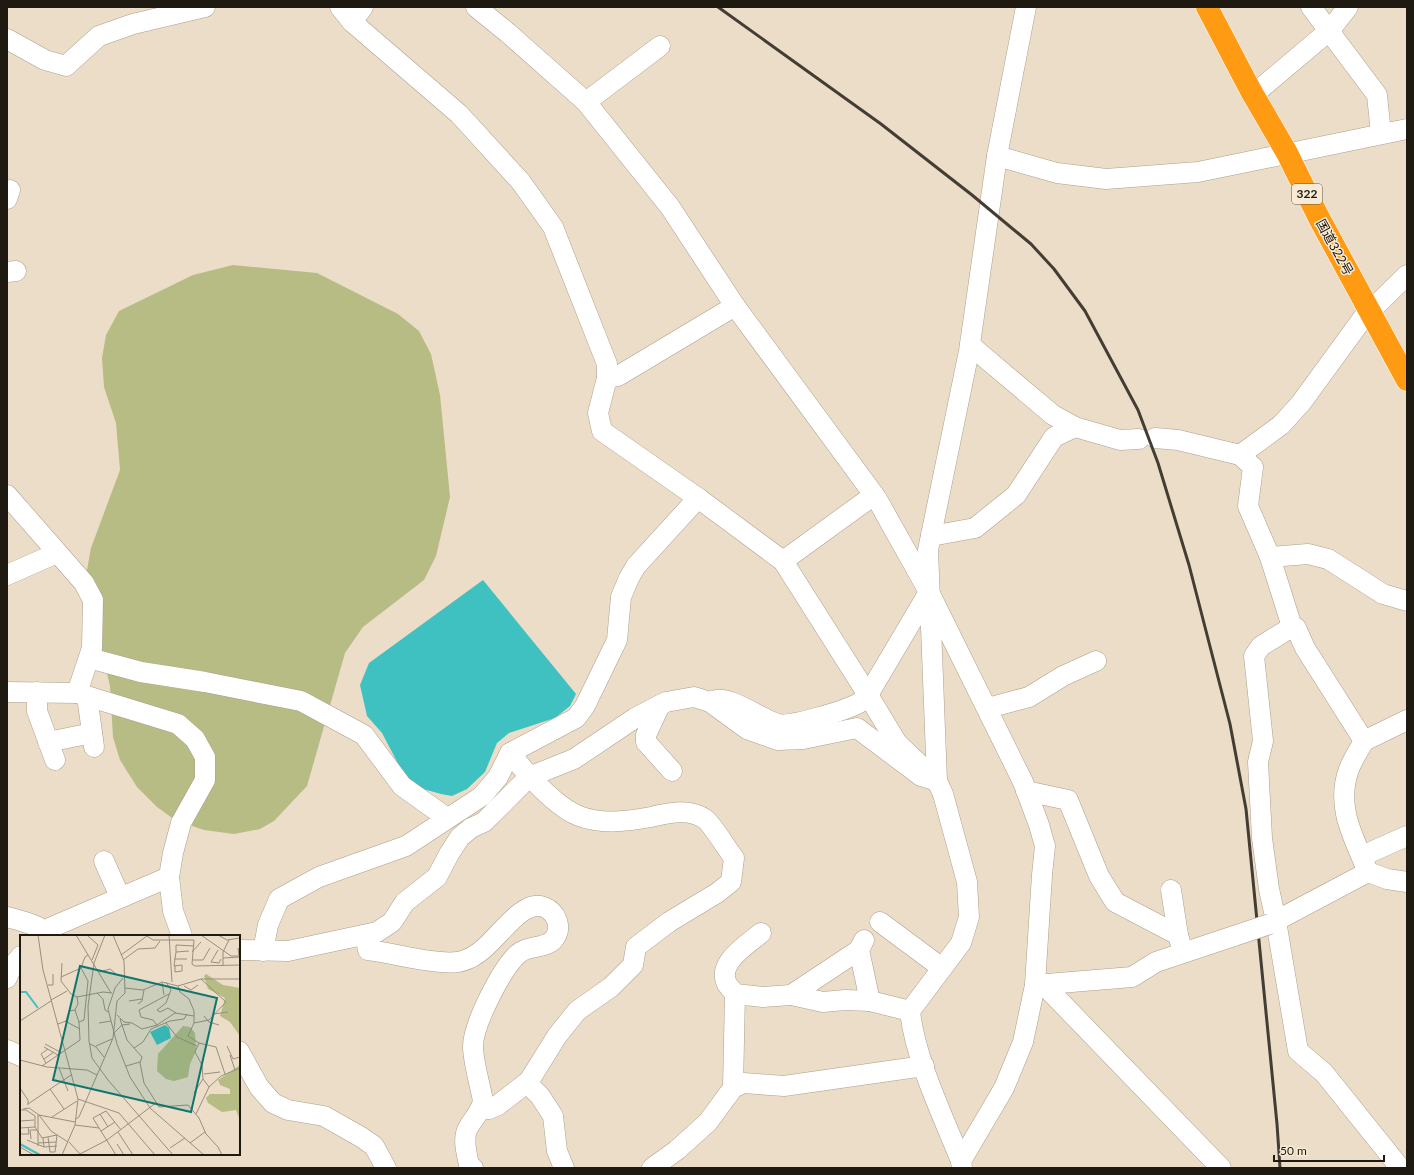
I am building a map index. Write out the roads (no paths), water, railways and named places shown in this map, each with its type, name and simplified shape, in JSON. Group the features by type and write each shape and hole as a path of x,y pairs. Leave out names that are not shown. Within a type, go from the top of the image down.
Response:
{"highway":[{"name":"国道322号","path":"1207,7 1253,95 1287,153 1319,218 1371,310 1407,380"}],"street":[{"path":"7,40 45,60 66,66 99,36 133,24 205,7"},
{"path":"340,7 358,15 459,114 526,189 553,227 607,364 606,378 598,414 602,431 698,498 783,562 897,743 937,781 943,794 967,882 969,917 961,943 910,1011 911,1026 924,1066 961,1165"},
{"path":"476,7 508,33 586,102 670,208 735,306 874,495 929,592 988,708 1026,791 1045,846 1042,874 1040,985 1023,1042 1004,1088 961,1165"},
{"path":"937,781 928,550 970,345 997,156 1026,7"},
{"path":"1311,7 1330,30 1377,95 1381,134"},
{"path":"1253,95 1330,30 1348,7"},
{"path":"586,102 660,46"},
{"path":"997,156 1057,173 1106,179 1198,172 1407,129"},
{"path":"1240,455 1281,425 1302,403 1363,318 1403,285"},
{"path":"606,378 618,376 735,306"},
{"path":"970,345 1053,415 1075,427 1120,440 1147,438 1178,440 1240,455 1253,467 1248,506 1270,558 1292,627 1296,628 1305,648 1364,741"},
{"path":"931,536 975,528 1016,495 1054,437 1075,427"},
{"path":"7,495 84,583 93,600 92,648 82,694 93,740 48,742"},
{"path":"783,562 874,495"},
{"path":"263,951 268,925 279,898 319,877 406,846 482,796 498,777 510,753 576,718 585,706 617,640 621,597 629,578 636,566 698,498"},
{"path":"7,575 57,553"},
{"path":"1270,558 1308,554 1328,560 1383,594 1407,601"},
{"path":"710,702 718,699 728,700 762,719 780,724 798,724 859,703 868,695 929,592"},
{"path":"1292,627 1261,646 1254,656 1263,741 1258,762 1262,838 1273,923 1298,1051 1324,1073 1400,1162"},
{"path":"89,658 141,672 205,682 301,701 364,734 402,786 447,818"},
{"path":"988,708 1029,697 1063,676 1096,661"},
{"path":"7,692 82,694 178,724 195,740 205,757 205,780 181,823 173,853 169,877 173,911 182,935"},
{"path":"36,692 36,711 54,760"},
{"path":"240,950 288,951 377,932 392,922 404,902 437,877 460,837 471,828 484,822 529,777 574,759 635,718 666,702 694,697 710,702 747,730 778,740 804,738 857,728 921,776 937,781"},
{"path":"660,705 646,735 646,742 672,771"},
{"path":"1407,720 1364,741 1350,769 1344,787 1347,821 1365,864 1387,879 1407,882"},
{"path":"482,1108 489,1109 498,1105 527,1082 557,1036 577,1011 612,987 633,965 636,947 669,922 717,894 731,882 734,858 706,819 691,813 672,812 643,818 609,822 579,816 555,800 529,777 510,753"},
{"path":"1026,791 1068,800 1099,876 1115,902 1181,943"},
{"path":"1040,985 1132,978 1181,943 1234,936 1273,923 1407,836"},
{"path":"104,861 120,897"},
{"path":"7,918 24,921 46,934 52,927 169,877"},
{"path":"1171,890 1181,943"},
{"path":"365,935 368,950 414,958 459,962 476,955 496,939 512,920 527,907 540,906 550,910 557,918 557,930 554,939 549,943 519,952 512,960 493,990 484,1008 476,1030 473,1046 483,1101 482,1108 467,1130 465,1146 469,1165 473,1168"},
{"path":"880,922 942,968"},
{"path":"733,1088 735,994 727,983 725,975 727,966 734,956 761,933"},
{"path":"791,995 862,945 870,1001"},
{"path":"7,978 11,968 20,957"},
{"path":"1040,985 1216,1166"},
{"path":"735,994 763,997 791,995 823,1002 845,1000 870,1001 910,1011"},
{"path":"7,1050 20,1056"},
{"path":"240,1053 259,1087 273,1103 288,1110 324,1116 361,1137 374,1146 386,1168"},
{"path":"652,1168 677,1150 708,1122 733,1088 743,1083 784,1086 924,1066"},
{"path":"527,1082 540,1096 553,1116 556,1131 557,1151 564,1168"}],"water":[{"path":"483,580 576,694 570,706 555,718 509,733 497,743 485,772 467,789 452,796 416,787 403,773 382,733 367,716 360,685 369,663"}],"railway":[{"path":"718,7 881,124 972,195 1031,244 1054,269 1085,311 1138,410 1158,463 1189,565 1230,724 1246,809 1280,1168"}]}
